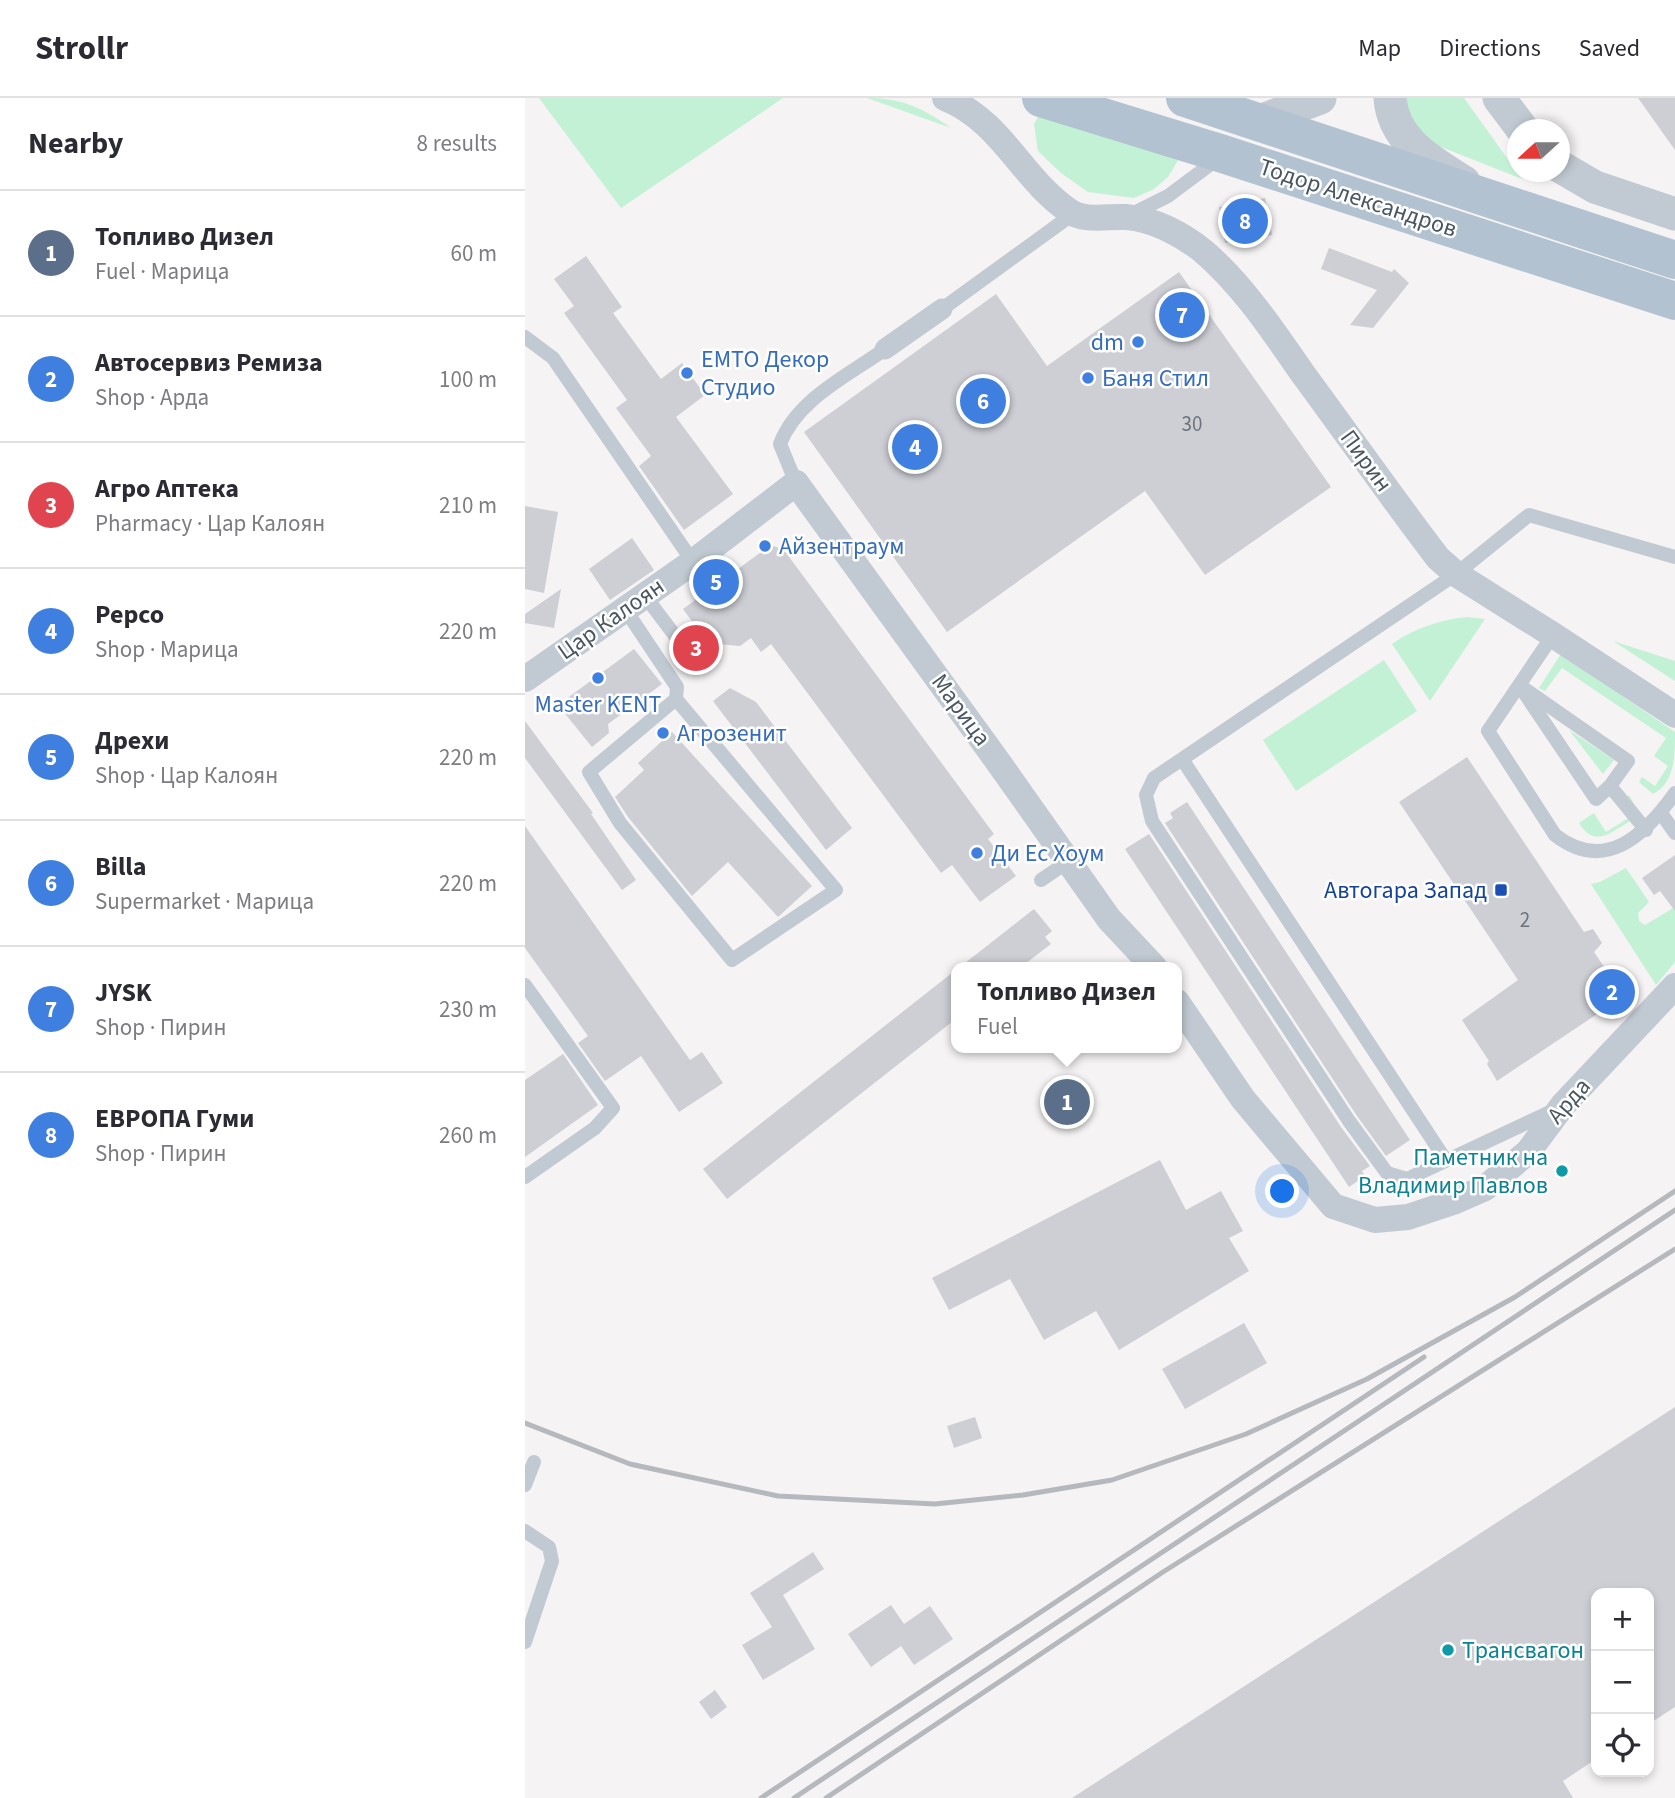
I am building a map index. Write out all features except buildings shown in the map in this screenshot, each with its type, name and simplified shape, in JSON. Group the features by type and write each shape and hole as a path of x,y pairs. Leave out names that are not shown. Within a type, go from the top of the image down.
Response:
{"main road":[{"name":"Тодор Александров","path":"1041,98 1223,154 1675,301"},
{"name":"Тодор Александров","path":"1185,98 1675,260"}],"street":[{"path":"945,98 963,106 989,124 1053,199 1073,214"},
{"path":"1260,121 1320,98"},
{"path":"1390,98 1391,111 1404,138 1418,152 1486,197"},
{"path":"1499,98 1515,119"},
{"path":"1570,174 1595,187 1675,214"},
{"name":"Пирин","path":"1073,214 1103,219 1126,217 1172,230 1203,251 1249,299 1410,522 1455,575 1675,715"},
{"path":"885,349 942,309"},
{"name":"Цар Калоян","path":"525,679 693,562 796,483"},
{"name":"Марица","path":"796,483 1109,919 1149,962"},
{"name":"Арда","path":"1182,1009 1243,1099 1333,1206 1375,1220 1408,1217 1485,1188 1528,1152 1563,1105 1675,986"}],"lane":[{"path":"1126,217 1167,196 1223,154"},
{"path":"942,309 1073,214"},
{"path":"525,337 553,358 693,562"},
{"name":"Марица","path":"796,483 780,444 786,427 807,404 885,349"},
{"path":"1563,1105 1466,1153 1445,1159 1407,1180 1387,1173 1152,821 1146,795 1154,778 1455,575 1529,515 1675,557"},
{"path":"635,603 695,662"},
{"path":"635,603 677,687 676,699 836,890 732,960 620,823 589,772 676,699"},
{"path":"1553,635 1488,731 1555,835 1567,845 1581,851 1608,851 1646,830 1675,793"},
{"path":"1519,685 1628,761 1610,786 1596,799 1519,685"},
{"path":"1182,759 1445,1159"},
{"path":"1610,786 1646,830"},
{"path":"1661,813 1675,833"},
{"path":"1041,880 1069,861"},
{"path":"525,985 613,1108 595,1128 525,1177"},
{"path":"525,1485 534,1462"},
{"path":"525,1531 549,1547 552,1561 525,1642"}],"green space":[{"path":"539,98 783,98 621,208"},
{"path":"867,98 902,102 931,115 951,128"},
{"path":"1407,98 1464,98 1507,158 1507,173 1421,139 1404,109"},
{"path":"1040,113 1180,157 1168,177 1154,189 1134,198 1088,192 1061,173 1038,151 1034,124"},
{"path":"1467,617 1485,619 1430,701 1392,644 1409,633 1428,626"},
{"path":"1613,641 1675,661 1675,681"},
{"path":"1561,654 1675,732 1670,776 1653,794 1639,782 1642,777 1655,786 1668,766 1654,756 1666,738 1562,668 1545,691 1539,688"},
{"path":"1384,660 1417,711 1296,791 1263,740"},
{"path":"1569,730 1614,760 1603,774"},
{"path":"1629,795 1638,811 1629,822 1611,833 1591,835 1579,823 1594,813 1606,832 1635,814 1627,797"},
{"path":"1626,868 1649,902 1638,913 1639,921 1645,925 1675,907 1675,962 1656,985 1591,884"}],"railway":[{"path":"525,1423 630,1464 778,1496 935,1504 1023,1495 1112,1480 1246,1434 1367,1379 1515,1297 1675,1191"},
{"path":"794,1798 1675,1210"},
{"path":"826,1798 1163,1572 1675,1249"},
{"path":"761,1798 1424,1357"}],"place":[{"name":"ЕВРОПА Гуми","path":"1245,221"},
{"name":"JYSK","path":"1182,315"},
{"name":"dm","path":"1138,342"},
{"name":"ЕМТО Декор Студио","path":"687,373"},
{"name":"Баня Стил","path":"1088,378"},
{"name":"Billa","path":"983,401"},
{"name":"Pepco","path":"915,447"},
{"name":"Айзентраум","path":"765,546"},
{"name":"Дрехи","path":"716,582"},
{"name":"Агро Аптека","path":"696,648"},
{"name":"Master KENT","path":"598,678"},
{"name":"Агрозенит","path":"663,733"},
{"name":"Ди Ес Хоум","path":"977,853"},
{"name":"Автогара Запад","path":"1501,890"},
{"name":"Автосервиз Ремиза","path":"1612,992"},
{"name":"Топливо Дизел","path":"1067,1102"},
{"name":"Паметник на Владимир Павлов","path":"1562,1171"},
{"name":"Tрансвагон","path":"1448,1650"}]}
